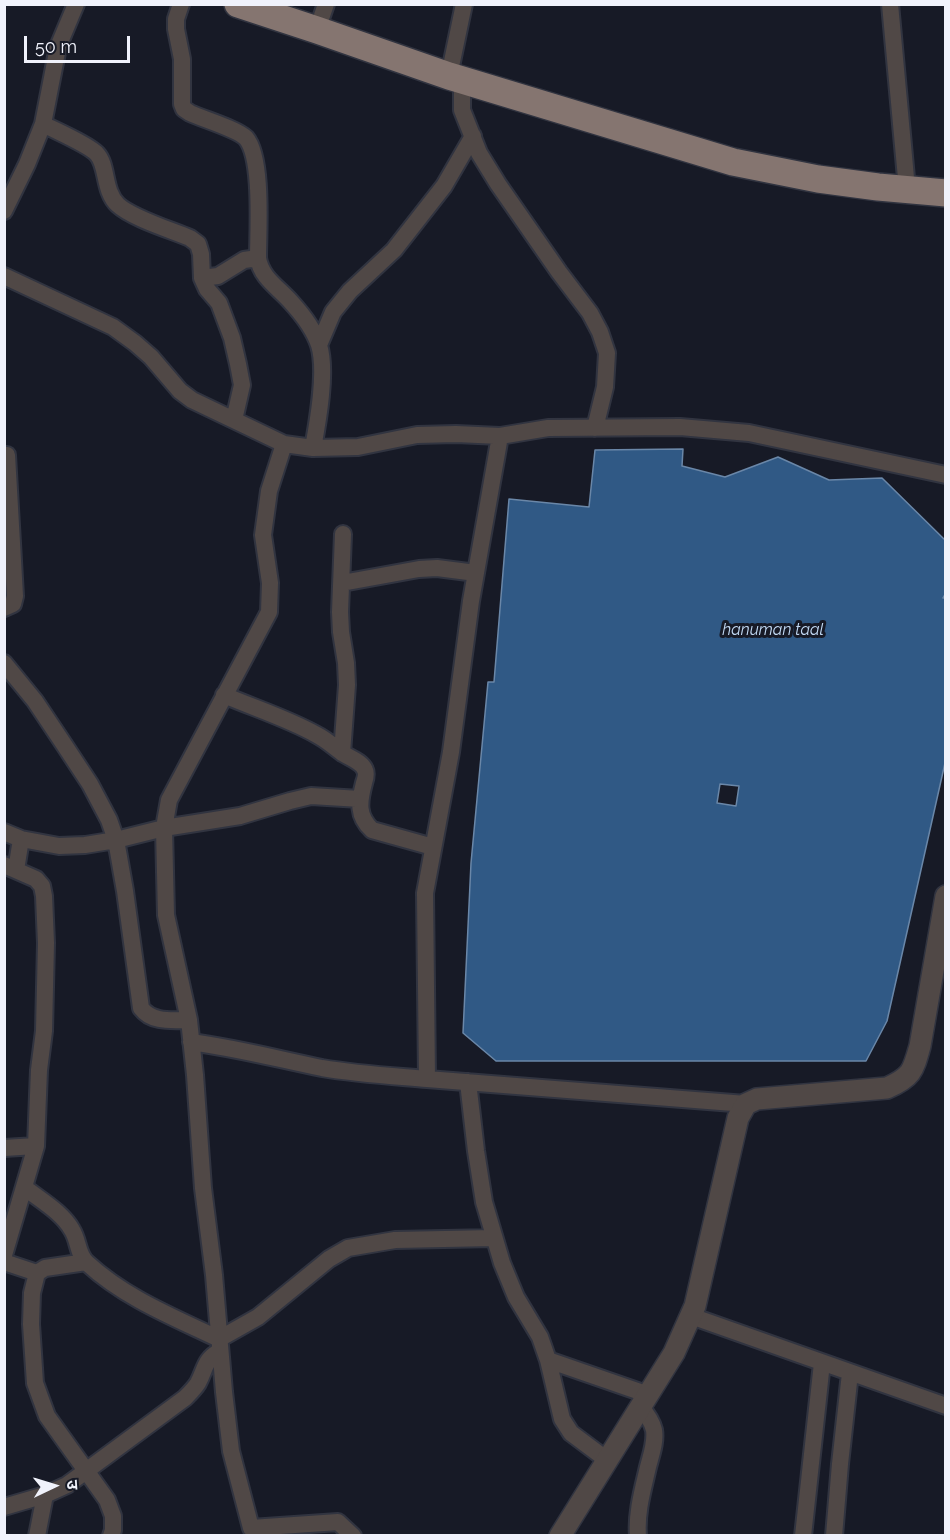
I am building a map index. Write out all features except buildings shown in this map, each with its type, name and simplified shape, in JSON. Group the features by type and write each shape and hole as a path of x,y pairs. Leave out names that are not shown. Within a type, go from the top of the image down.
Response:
{"main road":[{"path":"238,4 455,78 733,162 818,179 945,193"}],"street":[{"path":"4,211 44,124 58,47 76,4"},
{"path":"181,4 176,19 176,29 182,58 182,104 184,109 246,138 251,148 258,179 259,266 265,276 291,302 310,327 319,345 322,361 321,386 319,416 313,448"},
{"path":"317,30 326,4"},
{"path":"464,4 455,78 462,110 479,153 498,184 590,313 600,332 607,353 605,387 596,428"},
{"path":"890,4 907,189"},
{"path":"44,124 98,154 108,190 115,202 126,212 190,238 198,244 201,254 202,278 207,290 219,303 232,338 238,364 242,385 234,420"},
{"path":"319,345 333,312 350,291 394,250 444,186 472,136"},
{"path":"202,278 218,276 244,260 258,258"},
{"path":"4,276 113,327 151,357 180,391 192,400 284,444 313,448 358,447 417,435 500,436 548,428 680,427 749,433 945,475"},
{"path":"427,1079 425,893 451,752 476,573 500,436"},
{"path":"284,444 269,491 263,535 270,583 269,612 169,800 164,828 166,915 189,1020 203,1188 231,1451 251,1532 339,1522 353,1536"},
{"path":"4,608 13,604 15,596 7,455"},
{"path":"342,753 347,685 340,612 343,534"},
{"path":"342,583 419,569 437,568 476,573"},
{"path":"4,663 35,701 90,784 109,820 116,840 125,891 141,1008 146,1015 158,1019 189,1020"},
{"path":"224,695 320,736 360,763 365,769 366,777 360,799 361,816 364,823 372,830 433,847"},
{"path":"4,832 59,846 85,844 240,816 311,796 360,799"},
{"path":"4,1255 36,1146 39,1070 44,1031 46,943 44,896 42,886 36,879 10,867 21,838"},
{"path":"191,1042 226,1046 324,1068 372,1075 746,1104 757,1100 887,1088 904,1080 915,1066 945,896"},
{"path":"468,1083 484,1202 502,1263 516,1297 540,1337 562,1419 571,1433 607,1460"},
{"path":"560,1536 674,1353 691,1316 738,1118 746,1104"},
{"path":"4,1148 36,1146"},
{"path":"24,1188 65,1219 73,1231 80,1255 120,1290 220,1345"},
{"path":"4,1507 45,1495 67,1485 185,1398 197,1385 206,1362 220,1345 258,1317 328,1258 348,1248 394,1240 494,1239"},
{"path":"4,1262 37,1273"},
{"path":"86,1262 45,1268 37,1273 32,1293 31,1324 35,1383 47,1416 108,1500 113,1516 111,1536"},
{"path":"691,1316 945,1406"},
{"path":"548,1360 646,1398"},
{"path":"803,1536 822,1363"},
{"path":"834,1536 850,1373"},
{"path":"638,1536 637,1527 642,1493 655,1442 654,1428 647,1414 646,1398"},
{"path":"37,1536 45,1495"}],"water":[{"name":"hanuman taal","path":"683,449 682,466 725,477 778,457 829,480 882,478 945,540 946,593 943,598 945,598 945,763 887,1021 866,1061 496,1061 463,1033 471,863 488,682 494,682 509,499 589,507 595,450","holes":["720,784 739,786 736,806 717,803"]}]}
